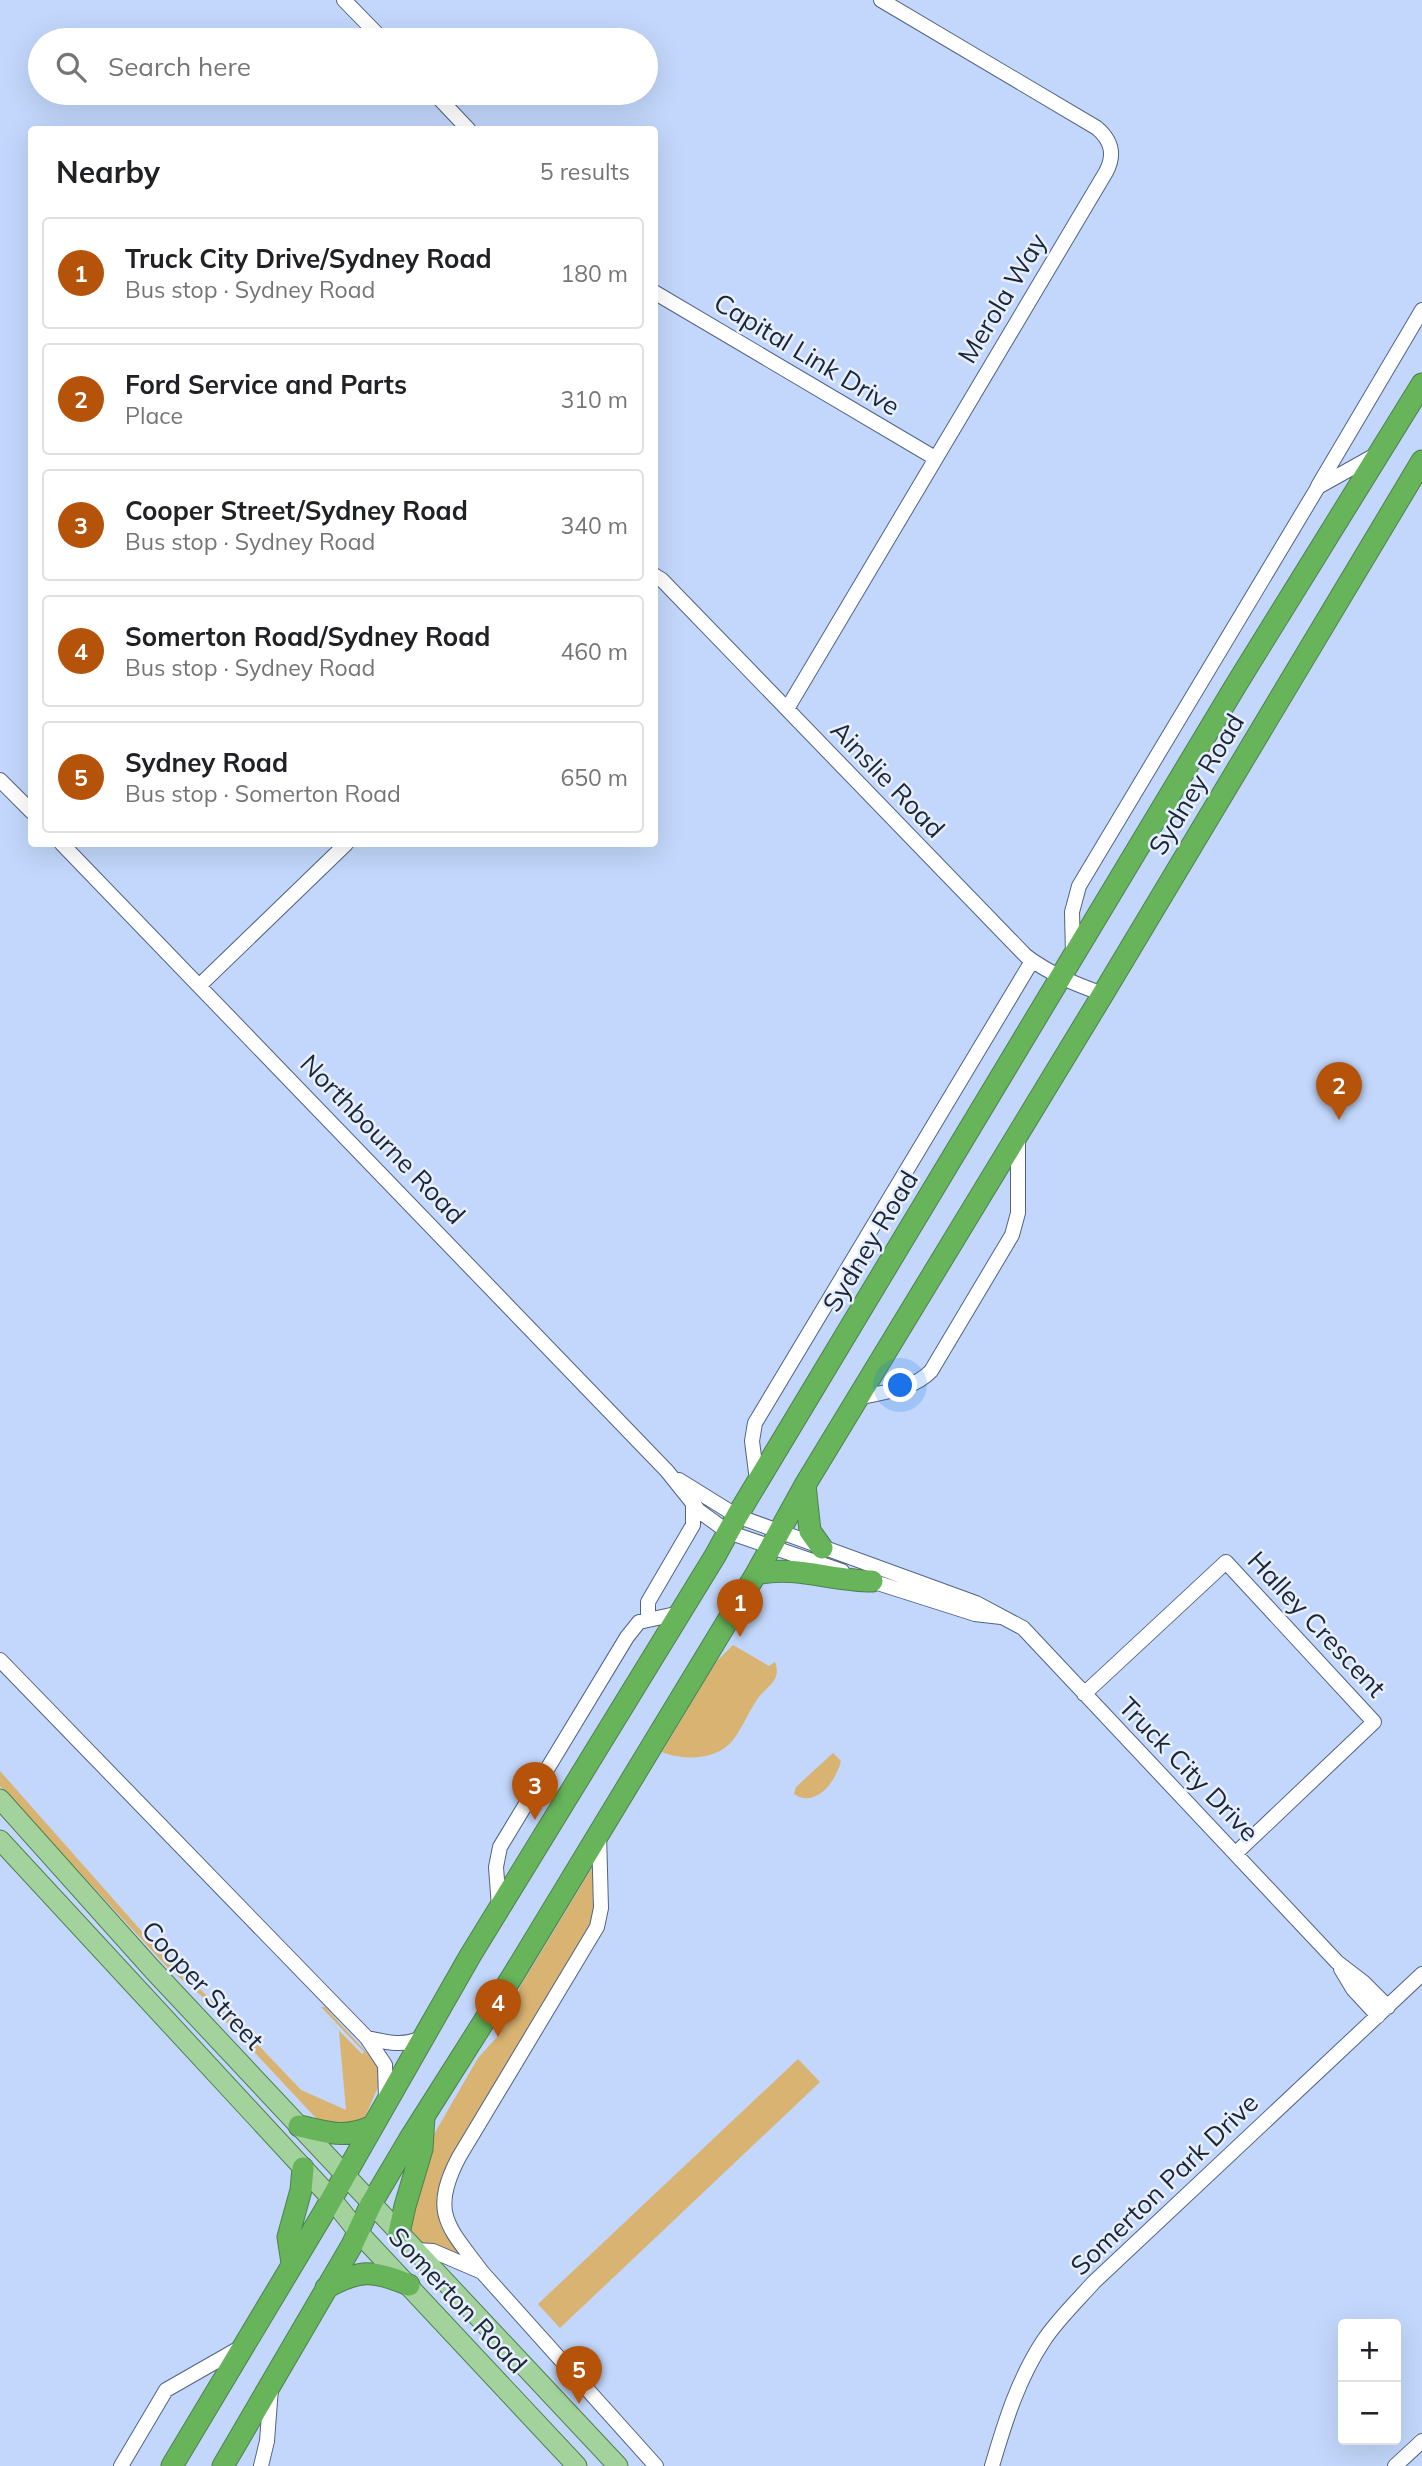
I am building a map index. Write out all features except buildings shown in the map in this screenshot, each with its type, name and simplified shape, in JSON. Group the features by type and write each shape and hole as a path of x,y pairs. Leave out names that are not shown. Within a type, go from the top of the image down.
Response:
{"highway":[{"name":"Sydney Road","path":"172,2466 331,2199 421,2038 499,1908 680,1613 1229,697 1422,384"},
{"name":"Sydney Road","path":"223,2466 424,2115 512,1978 756,1574 805,1485 1422,461"},
{"path":"805,1485 810,1531 822,1548"},
{"path":"756,1574 790,1570 844,1580 872,1581"},
{"path":"399,2233 422,2149 424,2115"},
{"path":"299,2126 343,2135 354,2135 371,2127"},
{"path":"292,2263 288,2237 298,2202 303,2168"},
{"path":"326,2288 347,2276 366,2274 384,2275 409,2286"}],"main road":[{"name":"Cooper Street","path":"0,1799 174,1993 371,2204"},
{"name":"Cooper Street","path":"0,1840 303,2168 358,2232"},
{"path":"156,2009 174,1993"},
{"name":"Somerton Road","path":"371,2204 618,2466"},
{"name":"Somerton Road","path":"358,2232 577,2466"}],"street":[{"path":"344,0 371,28"},
{"name":"Merola Way","path":"786,709 1106,172 1112,150 1105,136 1097,128 881,0"},
{"path":"445,105 465,126"},
{"name":"Capital Link Drive","path":"658,294 935,458"},
{"name":"Sydney Road","path":"1073,956 1072,912 1079,886 1422,310"},
{"name":"Sydney Road","path":"1318,487 1381,452"},
{"name":"Ainslie Road","path":"658,579 1032,961 1060,978 1103,994"},
{"path":"0,780 28,808"},
{"name":"Northbourne Road","path":"65,847 667,1471 693,1504 712,1522 732,1524"},
{"path":"200,985 343,847"},
{"name":"Sydney Road","path":"757,1483 752,1441 755,1423 1032,961"},
{"path":"858,1398 911,1385 931,1371 1017,1223 1017,1136"},
{"name":"Northbourne Road","path":"667,1471 732,1524"},
{"path":"648,1618 648,1602 693,1525 693,1504"},
{"name":"Truck City Drive","path":"732,1524 872,1581 975,1614 1001,1618"},
{"name":"Truck City Drive","path":"774,1539 822,1548 976,1603 1023,1628 1337,1962 1363,1982 1383,2012"},
{"name":"Halley Crescent","path":"1084,1694 1226,1562 1374,1722 1236,1853"},
{"path":"499,1908 496,1867 500,1847 633,1627 648,1618 680,1613"},
{"path":"0,1660 367,2038 384,2065 386,2101"},
{"path":"482,2272 448,2223 444,2201 446,2187 459,2157 597,1927 601,1909 599,1832"},
{"name":"Somerton Park Drive","path":"992,2466 1017,2388 1045,2339 1066,2313 1094,2283 1422,1974"},
{"path":"367,2038 392,2044 421,2038"},
{"name":"Somerton Road","path":"415,2250 433,2251 482,2272 656,2466"},
{"path":"121,2466 166,2390 245,2345"},
{"path":"261,2466 267,2441 271,2383"},
{"path":"1395,2466 1422,2441"}],"shaded area":[{"path":"0,0 1422,0 1422,2466 0,2466"},
{"path":"733,1645 769,1666 775,1662 777,1673 773,1682 758,1698 727,1747 700,1757 680,1757 662,1752 716,1662"},
{"path":"833,1753 841,1761 835,1777 824,1791 810,1798 794,1794 796,1787"},
{"path":"0,1771 160,1952 246,2032 301,2090 346,2110 339,2031 317,2008 362,2054 364,2052 321,2007 325,2007 377,2064 379,2085 361,2126 322,2123 313,2115 204,1998 168,1968 0,1786"},
{"path":"595,1863 596,1911 591,1923 442,2175 438,2191 440,2223 449,2240 468,2258 426,2245 412,2234 408,2227 433,2136 478,2058 497,2037 512,2011 520,1987"},
{"path":"798,2059 820,2082 560,2328 538,2304"}],"place":[{"name":"Ford Service and Parts","path":"1339,1120"},
{"name":"Truck City Drive/Sydney Road","path":"740,1637"},
{"name":"Cooper Street/Sydney Road","path":"535,1820"},
{"name":"Somerton Road/Sydney Road","path":"498,2037"},
{"name":"Sydney Road","path":"579,2404"}]}
